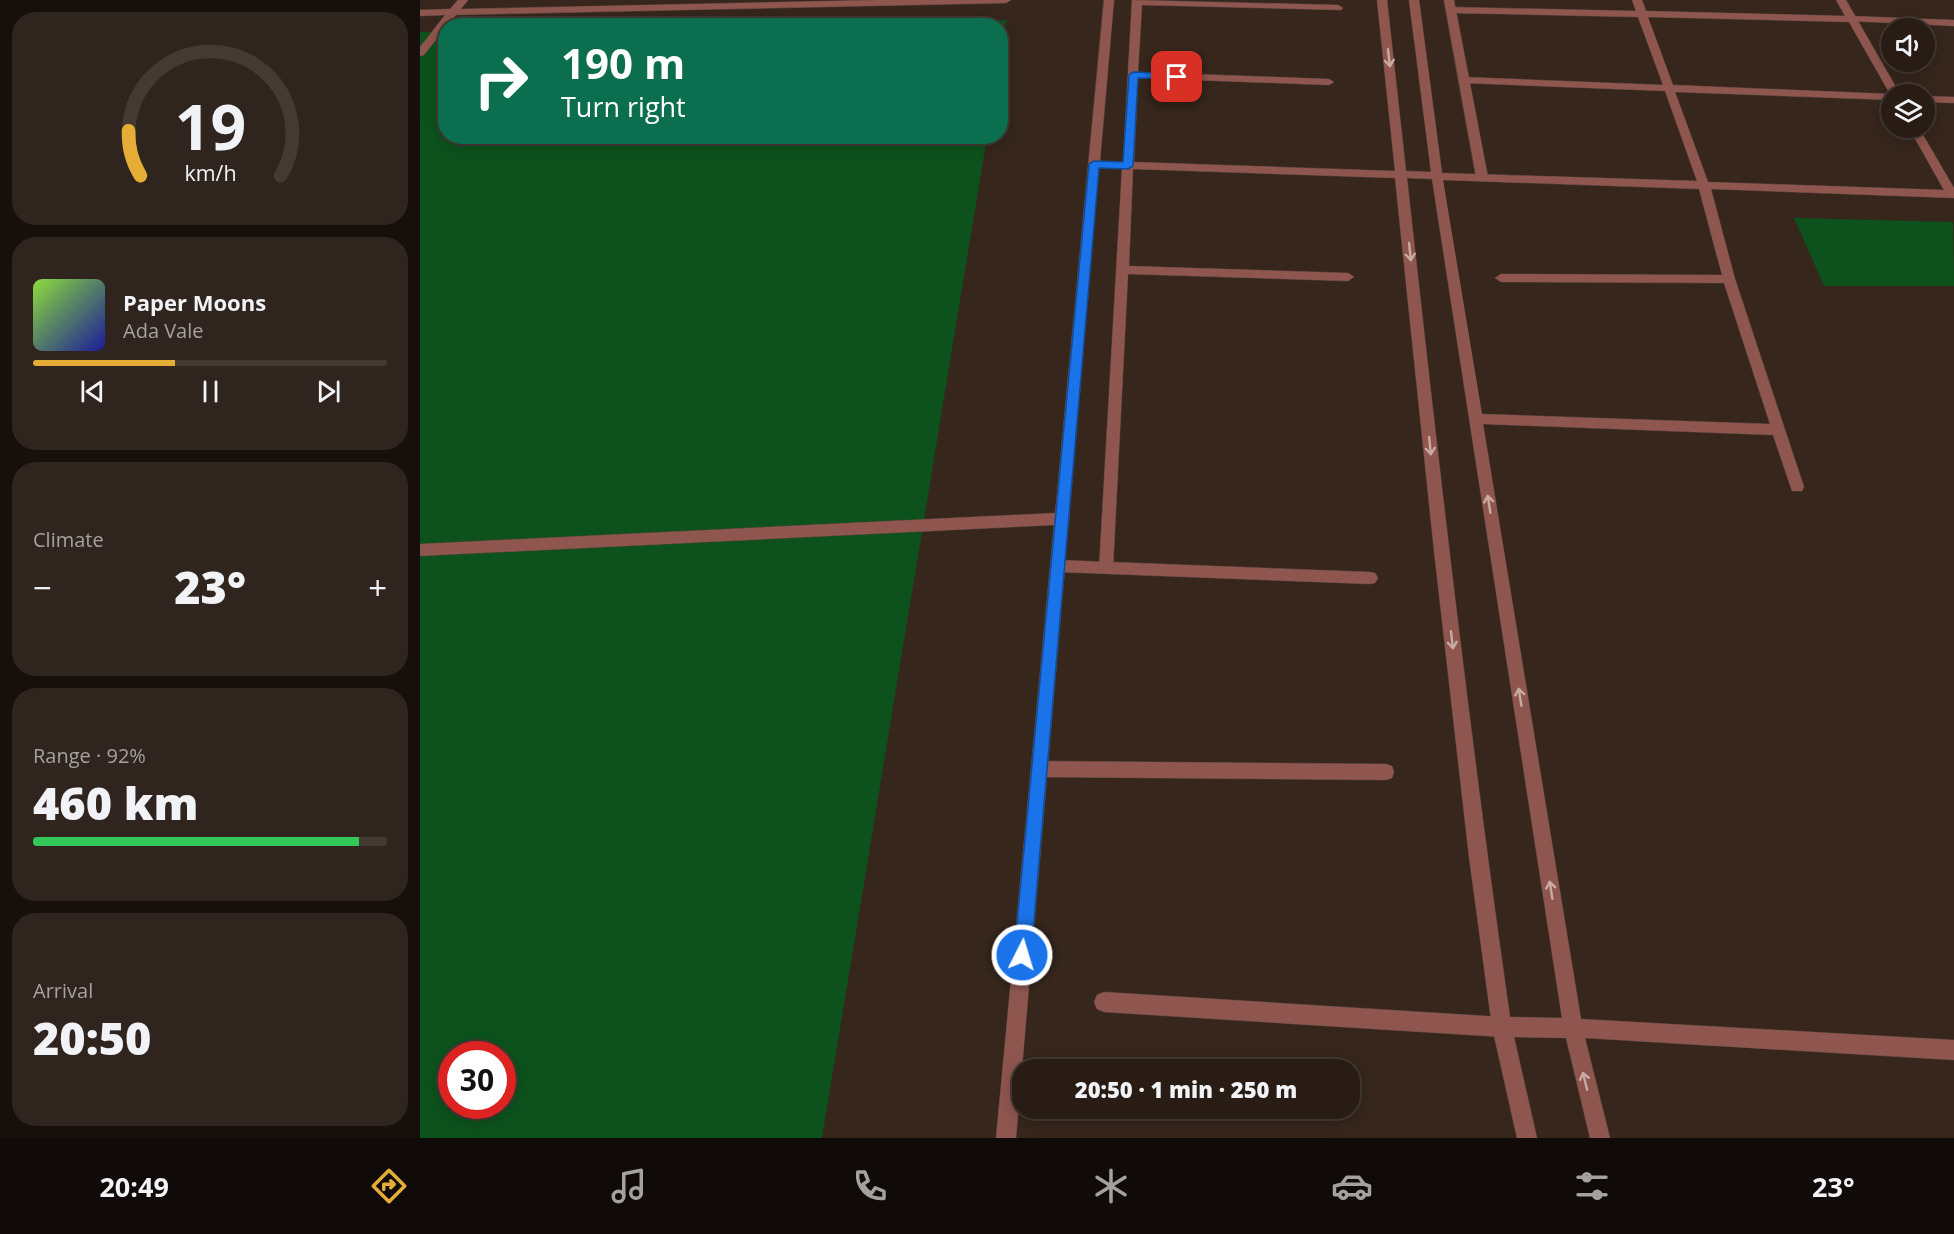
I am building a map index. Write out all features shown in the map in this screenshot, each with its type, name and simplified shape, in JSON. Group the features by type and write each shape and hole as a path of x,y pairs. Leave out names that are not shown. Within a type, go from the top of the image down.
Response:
{"street":[{"path":"446,18 463,0"},
{"path":"420,13 690,4 1006,0"},
{"path":"1006,1138 1109,0"},
{"path":"1382,0 1441,551 1478,857 1502,1027 1527,1138"},
{"path":"1414,0 1437,176 1573,1028 1600,1138"},
{"path":"1637,0 1704,185 1729,279 1797,487"},
{"path":"1841,0 1889,84"},
{"path":"1106,568 1137,1 1338,8"},
{"path":"1482,177 1449,5 1642,14 1954,23"},
{"path":"420,53 425,40 438,27"},
{"path":"1133,75 1329,82"},
{"path":"1464,80 1881,97"},
{"path":"1935,99 1954,100"},
{"path":"1920,138 1953,194"},
{"path":"1094,164 1953,194"},
{"path":"1122,270 1348,277"},
{"path":"1501,278 1729,279"},
{"path":"1476,419 1779,430"},
{"path":"420,550 1062,519"},
{"path":"1058,566 1370,578"},
{"path":"1039,769 1386,772"},
{"path":"1104,1002 1502,1027 1573,1028 1954,1050"}],"green space":[{"path":"420,32 438,32 438,144 986,144 822,1138 420,1138"},
{"path":"1794,218 1953,222 1954,286 1824,286"}],"route":[{"path":"1022,955 1094,164 1128,166 1133,75 1177,77"}]}
